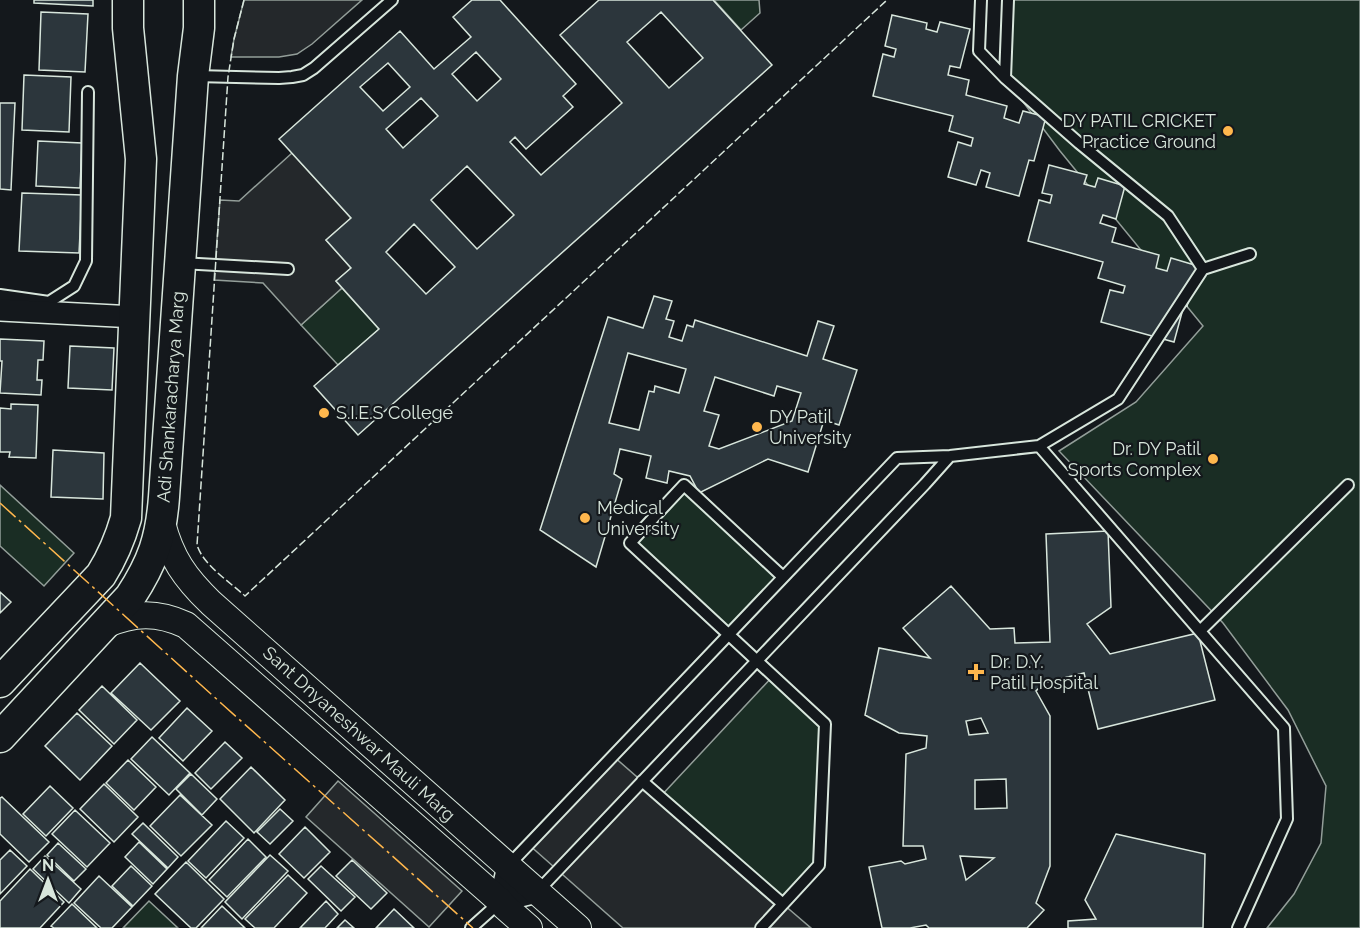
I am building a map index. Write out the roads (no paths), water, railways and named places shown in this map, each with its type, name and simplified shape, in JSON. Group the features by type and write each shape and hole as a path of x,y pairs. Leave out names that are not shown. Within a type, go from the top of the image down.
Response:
{"main road":[{"name":"Adi Shankaracharya Marg","path":"0,682 101,575 120,539 126,518 141,159 128,0"},
{"name":"Adi Shankaracharya Marg","path":"0,737 130,597 144,576 156,549 162,523 193,76 199,28 199,0"}],"street":[{"path":"0,310 135,317"},
{"name":"Sant Dnyaneshwar Mauli Marg","path":"162,523 172,553 188,579 206,598 578,928"},
{"name":"Sant Dnyaneshwar Mauli Marg","path":"105,625 133,616 149,615 164,617 186,625 529,928"},
{"path":"508,866 500,901 537,892"}],"lane":[{"path":"193,76 279,78 303,75 324,60 392,0"},
{"path":"981,0 979,51 1005,78 1078,143 1168,216 1203,269"},
{"path":"1005,78 1008,0"},
{"path":"0,295 49,302 74,286 81,273 86,261 88,92"},
{"path":"508,866 897,458 950,456 1039,446 1118,399 1203,269 1250,254"},
{"path":"180,263 288,269"},
{"path":"1039,446 1284,728 1287,819 1238,928"},
{"path":"537,892 950,456"},
{"path":"761,928 819,865 825,724 630,543 684,485 783,577"},
{"path":"1200,631 1348,485"},
{"path":"642,781 783,904"},
{"path":"471,928 500,901"}],"place":[{"name":"DY PATIL CRICKET Practice Ground","path":"1228,131"},
{"name":"S.I.E.S College","path":"324,413"},
{"name":"DY Patil University","path":"757,427"},
{"name":"Dr. DY Patil Sports Complex","path":"1213,459"},
{"name":"Medical University","path":"585,518"},
{"name":"Dr. D.Y. Patil Hospital","path":"976,672"}]}
